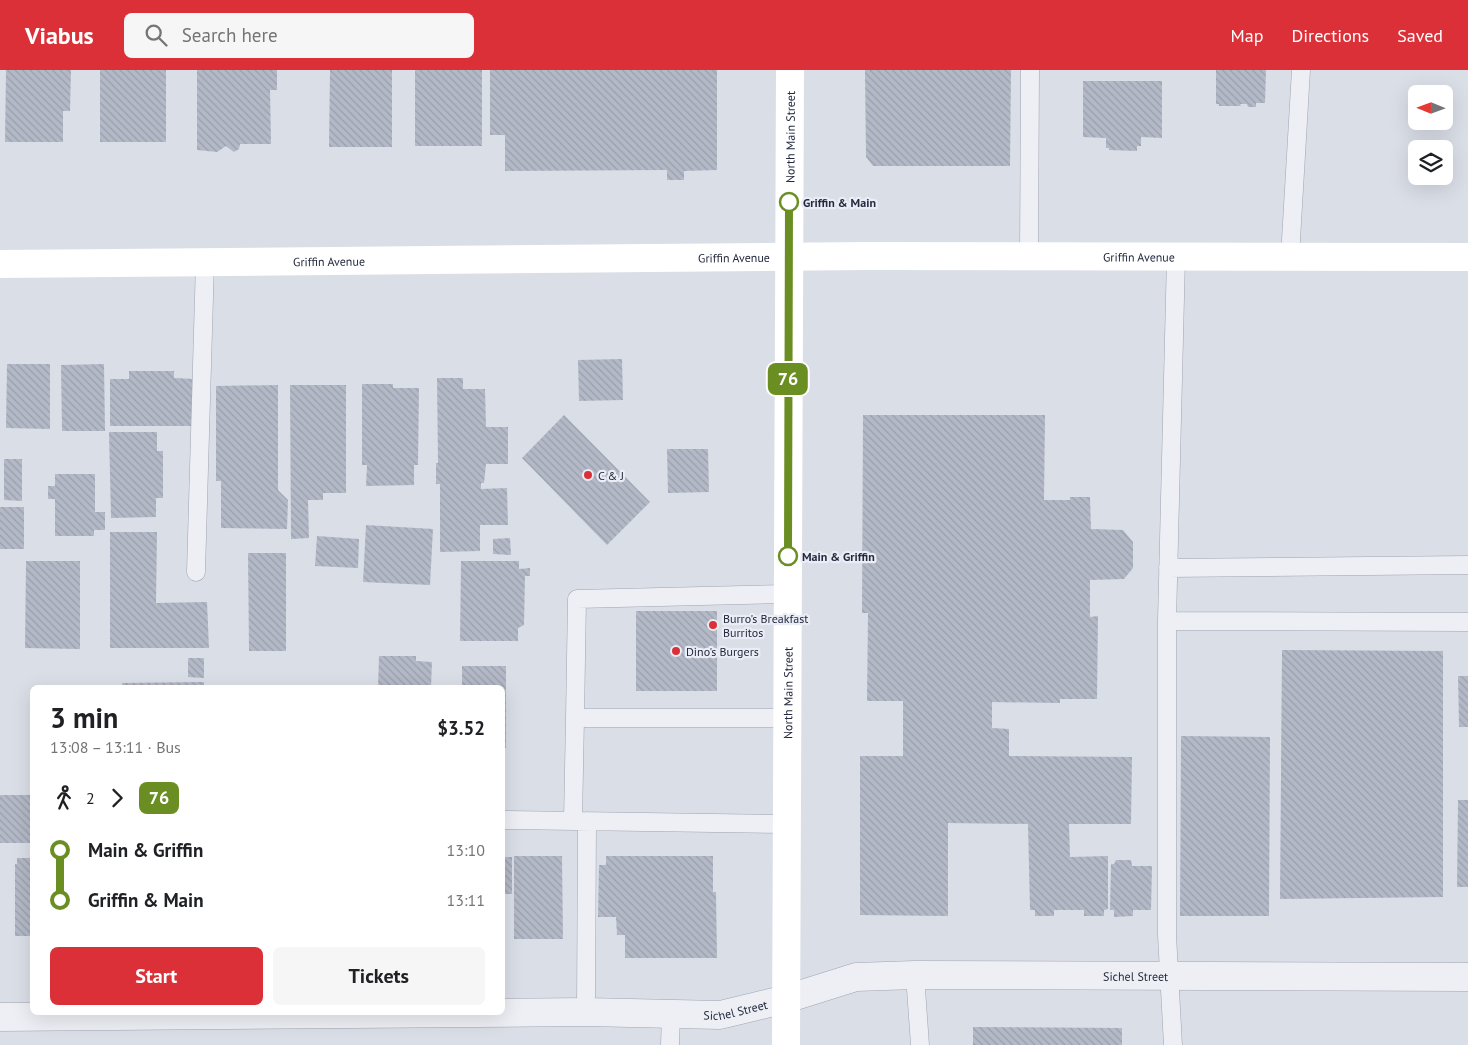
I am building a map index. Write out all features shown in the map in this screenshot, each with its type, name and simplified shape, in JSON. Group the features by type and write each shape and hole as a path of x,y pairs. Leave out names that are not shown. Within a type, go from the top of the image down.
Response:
{"main road":[{"name":"North Main Street","path":"786,1045 790,70"},
{"name":"Griffin Avenue","path":"0,264 789,257 1468,257"}],"street":[{"name":"Sichel Street","path":"505,1013 720,1015 786,999 856,977 915,975 1468,977"},
{"name":"Sichel Street","path":"0,1017 93,1015"}],"lane":[{"path":"1030,70 1030,257"},
{"path":"1290,257 1301,70"},
{"path":"1173,1045 1169,976 1167,621 1176,257"},
{"path":"196,572 205,262"},
{"path":"1168,568 1468,565"},
{"path":"586,1012 580,821 574,718 577,599 788,594"},
{"path":"1167,621 1468,622"},
{"path":"574,718 787,718"},
{"path":"505,820 787,824"},
{"path":"915,975 920,1045"},
{"path":"670,1045 671,1014"}],"building":[{"path":"6,70 71,70 70,111 63,111 63,142 5,142"},
{"path":"100,70 166,70 166,142 100,142"},
{"path":"197,70 277,70 277,90 270,90 271,144 240,144 239,149 234,152 226,146 217,152 197,150"},
{"path":"330,70 392,70 392,147 329,147"},
{"path":"415,70 482,70 482,146 415,146"},
{"path":"490,70 717,70 717,170 684,171 684,180 667,180 667,170 505,171 505,135 490,135"},
{"path":"865,70 1011,70 1010,166 873,166 866,157"},
{"path":"1216,70 1266,70 1265,103 1256,103 1256,107 1248,107 1247,104 1240,104 1241,106 1219,106 1219,104 1216,104"},
{"path":"1083,81 1162,81 1162,138 1141,137 1141,146 1137,146 1137,151 1109,150 1109,148 1106,148 1106,138 1083,137"},
{"path":"622,359 623,400 579,401 578,360"},
{"path":"7,364 50,364 50,429 6,428"},
{"path":"104,364 105,431 62,431 61,365"},
{"path":"129,371 174,371 174,378 194,379 195,426 110,426 110,379 129,379"},
{"path":"437,378 463,378 463,389 485,389 486,427 508,427 508,464 486,464 484,483 481,483 481,489 507,488 508,525 480,525 480,551 440,552 440,484 436,484 436,463 438,463"},
{"path":"362,384 393,384 393,388 419,388 418,465 414,465 414,485 366,486 367,465 362,465"},
{"path":"278,385 278,490 288,500 287,529 221,528 221,481 216,481 216,386"},
{"path":"290,385 346,385 346,493 323,493 323,500 308,500 309,538 291,539"},
{"path":"564,415 650,502 607,545 522,458"},
{"path":"863,415 1045,415 1044,500 1070,500 1070,497 1090,497 1091,529 1123,530 1133,542 1133,568 1124,579 1090,580 1090,617 1098,616 1097,699 1060,699 1060,703 992,702 992,728 1009,729 1009,756 1132,757 1131,824 1069,824 1070,857 1108,856 1108,909 1104,910 1104,916 1084,916 1084,910 1054,910 1054,916 1035,916 1035,910 1030,910 1028,824 948,823 948,916 860,915 860,756 903,756 903,701 867,701 868,613 862,613"},
{"path":"109,432 157,432 157,451 163,451 163,498 156,498 156,517 111,518"},
{"path":"667,449 708,449 709,492 668,493"},
{"path":"4,459 22,459 22,501 4,500"},
{"path":"55,474 95,474 95,512 105,512 105,530 94,530 94,536 55,536 55,499 48,499 48,486 55,486"},
{"path":"0,507 24,507 24,549 0,549"},
{"path":"366,525 433,529 430,585 363,582"},
{"path":"110,532 157,532 156,603 207,602 209,648 110,648"},
{"path":"317,536 359,539 358,568 315,566"},
{"path":"510,538 511,555 493,554 493,539"},
{"path":"248,553 286,553 286,651 249,651"},
{"path":"26,561 80,561 80,649 25,648"},
{"path":"461,561 519,561 519,569 530,568 530,576 525,576 524,625 518,628 518,641 460,641"},
{"name":"Dino's Burgers","path":"636,611 717,611 717,691 636,691"},
{"path":"1282,650 1443,651 1443,897 1280,899"},
{"path":"379,656 416,656 416,661 432,662 431,685 378,685"},
{"path":"188,658 204,658 204,678 188,677"},
{"path":"462,666 506,666 506,748 505,685 462,685"},
{"path":"1458,676 1468,676 1468,727 1459,727"},
{"path":"204,682 204,685 122,685 122,683"},
{"path":"1181,736 1270,737 1269,916 1180,916"},
{"path":"0,795 30,795 30,843 0,843"},
{"path":"1458,800 1468,800 1468,887 1457,887"},
{"path":"514,856 562,856 563,939 514,939"},
{"path":"606,856 713,856 713,892 716,892 717,958 625,958 625,935 617,935 616,917 598,917 599,865 606,865"},
{"path":"505,857 512,857 512,894 505,894"},
{"path":"17,858 30,858 30,936 15,936 15,864 17,864"},
{"path":"1116,860 1131,860 1132,866 1152,866 1151,910 1133,910 1133,916 1114,917 1114,910 1110,910 1111,864 1114,864"},
{"path":"973,1027 1122,1028 1122,1045 973,1045"}],"bus line":[{"name":"76","path":"788,556 789,202"}],"place":[{"name":"Griffin & Main","path":"789,202"},
{"name":"C & J","path":"588,475"},
{"name":"Main & Griffin","path":"788,556"},
{"name":"Burro's Breakfast Burritos","path":"713,625"},
{"name":"Dino's Burgers","path":"676,651"}]}
